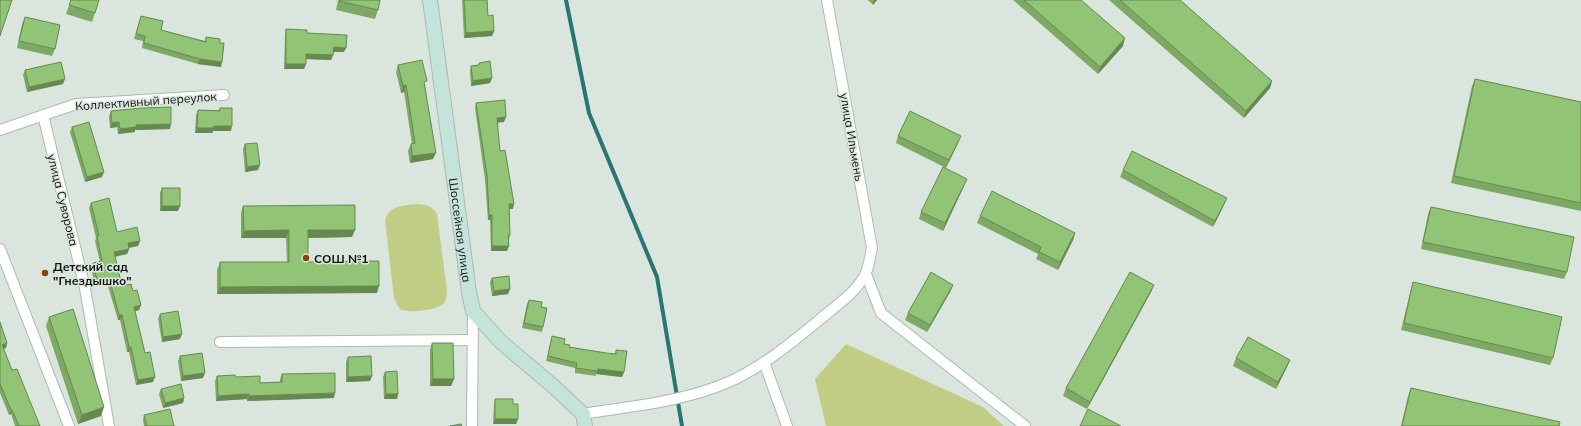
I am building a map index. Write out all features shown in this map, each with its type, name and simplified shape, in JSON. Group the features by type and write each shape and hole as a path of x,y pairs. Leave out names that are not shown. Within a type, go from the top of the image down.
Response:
{"street":[{"name":"Шоссейная улица","path":"430,0 468,284 473,311"},
{"name":"улица Ильмень","path":"584,420 697,393 731,381 764,362 807,329 854,291 866,274 872,248 827,0"},
{"name":"Коллективный переулок","path":"0,130 76,104 224,95"},
{"name":"улица Суворова","path":"42,116 85,288 109,426"},
{"path":"0,249 70,426"},
{"path":"866,274 881,313 1025,426"},
{"path":"472,426 473,311"},
{"path":"473,311 501,342 554,386 584,420"},
{"path":"220,342 472,340"},
{"path":"764,362 787,426"}],"green space":[{"path":"418,204 429,206 437,214 447,293 445,302 436,308 409,311 400,309 394,298 385,220 394,208"},
{"path":"846,344 983,407 1004,426 826,426 815,379"}],"building":[{"path":"0,0 12,0 0,36"},
{"path":"71,0 99,0 95,13 69,5"},
{"path":"380,0 378,10 339,1"},
{"path":"464,0 487,0 488,16 493,15 494,31 466,33"},
{"path":"1024,0 1081,0 1125,38 1100,67"},
{"path":"1120,0 1180,0 1272,81 1246,111"},
{"path":"141,16 163,21 161,30 206,42 206,37 220,39 220,43 224,43 222,62 200,59 144,43 145,36 136,34"},
{"path":"25,17 60,25 55,49 19,41"},
{"path":"286,29 307,30 307,33 347,35 346,48 334,47 333,55 306,54 306,64 286,64"},
{"path":"422,60 427,81 424,82 436,153 412,156 411,144 415,143 406,85 403,86 398,65"},
{"path":"490,61 492,78 473,81 471,66"},
{"path":"61,62 65,79 29,87 25,70"},
{"path":"1475,79 1581,102 1581,203 1454,176"},
{"path":"505,100 506,117 497,118 500,151 505,150 514,204 509,204 509,246 492,246 492,215 489,215 487,175 476,103"},
{"path":"171,107 171,124 136,125 136,127 120,129 119,122 112,123 111,111"},
{"path":"220,108 232,108 232,126 197,128 198,110 220,111"},
{"path":"910,111 961,136 949,160 898,136"},
{"path":"89,122 104,172 87,177 72,127"},
{"path":"257,143 260,165 247,167 245,144"},
{"path":"1132,151 1227,198 1215,221 1123,170"},
{"path":"943,167 967,179 945,223 921,212"},
{"path":"162,188 180,188 180,206 162,206"},
{"path":"992,191 1075,233 1060,262 1039,252 1041,247 980,216"},
{"path":"109,198 117,232 137,227 140,241 128,243 129,249 114,252 122,286 131,284 133,291 137,290 141,305 134,307 145,353 150,352 155,377 138,380 122,315 119,315 109,278 97,280 93,263 102,261 97,236 99,236 91,203"},
{"path":"355,205 355,230 308,230 308,262 379,261 379,286 220,287 220,262 289,262 289,230 244,231 243,206"},
{"path":"1431,207 1574,237 1567,272 1423,242"},
{"path":"931,272 953,285 930,325 908,313"},
{"path":"1130,272 1154,285 1090,402 1066,388"},
{"path":"509,276 510,289 494,291 492,278"},
{"path":"1413,282 1562,317 1553,358 1404,323"},
{"path":"529,300 542,302 541,307 547,308 543,327 524,323"},
{"path":"73,309 104,407 82,415 49,317"},
{"path":"178,311 182,334 163,337 160,314"},
{"path":"0,322 7,343 2,345 12,370 17,369 40,426 19,426 0,384"},
{"path":"552,336 565,339 564,344 570,345 569,347 616,354 616,350 627,351 624,372 598,369 597,371 576,368 577,363 548,356"},
{"path":"1248,337 1290,360 1278,382 1236,358"},
{"path":"432,343 453,343 454,379 433,379"},
{"path":"202,353 205,373 183,376 180,356"},
{"path":"371,356 372,376 348,377 348,357"},
{"path":"397,371 398,394 386,394 385,372"},
{"path":"335,373 335,393 249,396 249,394 218,396 217,376 260,376 260,383 282,382 282,374"},
{"path":"181,384 184,398 165,403 161,389"},
{"path":"1411,388 1560,422 1559,426 1402,426"},
{"path":"495,399 513,399 513,404 518,404 518,419 495,419"},
{"path":"170,409 174,426 147,426 144,415"},
{"path":"1088,409 1121,426 1080,426"},
{"path":"461,424 462,426 450,426"}],"waterway":[{"path":"566,0 589,113 657,277 682,426"}],"place":[{"name":"СОШ №1","path":"306,258"},
{"name":"Детский сад \"Гнездышко\"","path":"45,273"}]}
